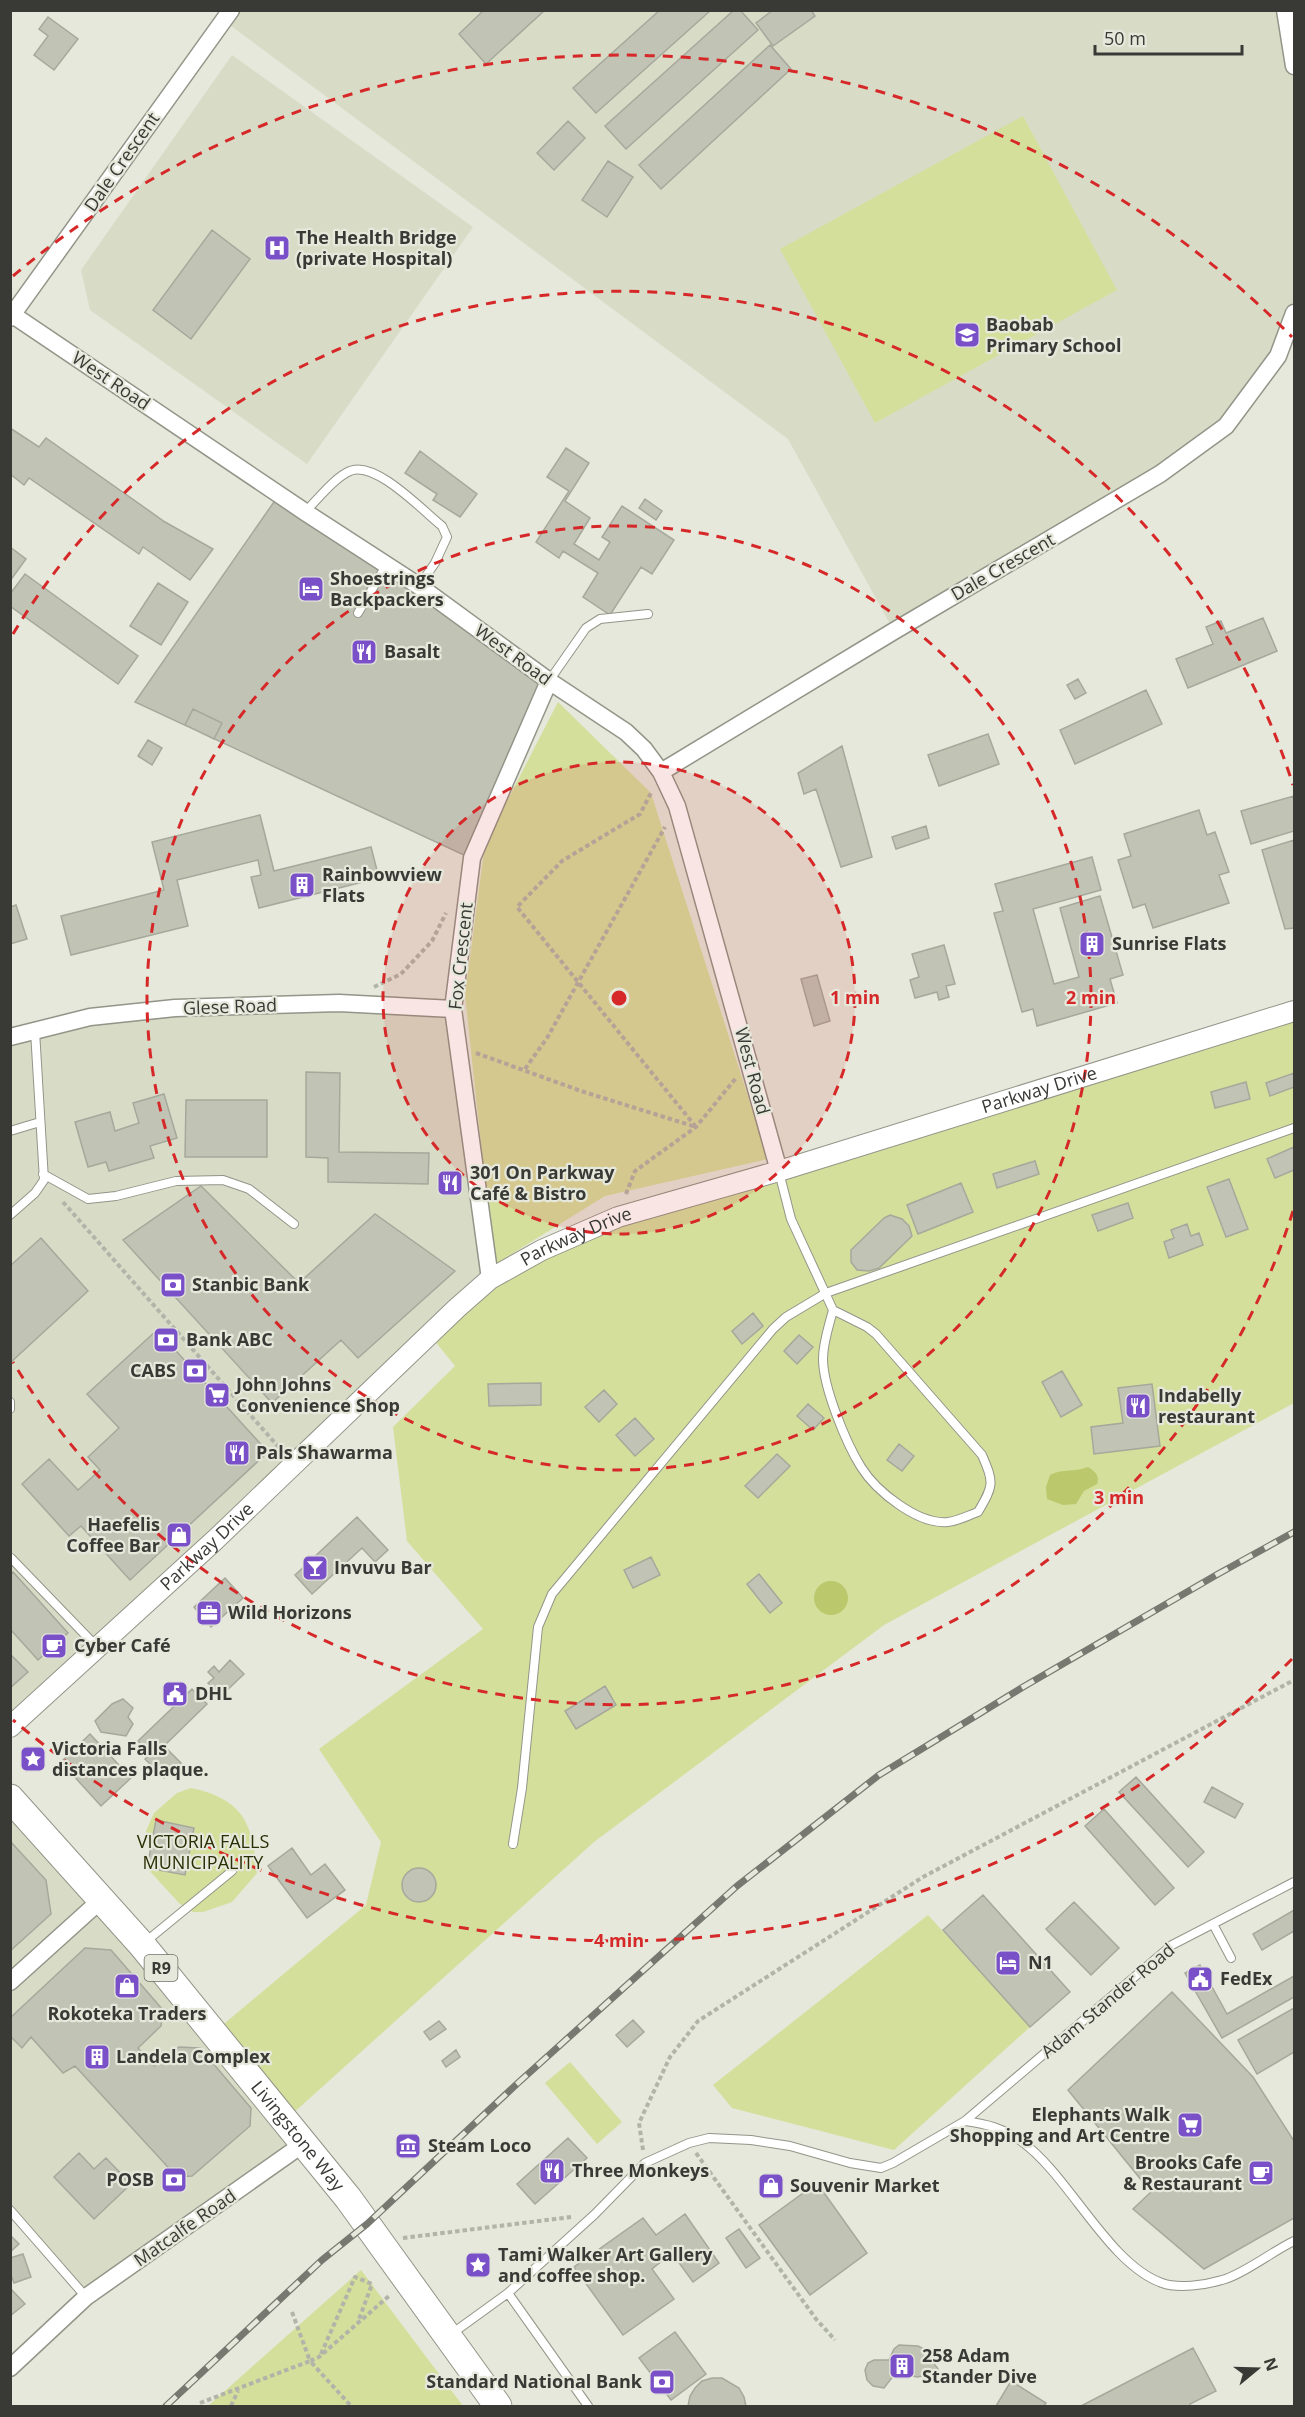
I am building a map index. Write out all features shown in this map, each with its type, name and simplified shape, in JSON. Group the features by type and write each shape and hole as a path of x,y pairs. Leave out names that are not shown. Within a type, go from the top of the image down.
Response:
{"highway":[{"name":"Livingstone Way","path":"10,1798 102,1899 215,2032 348,2198 498,2406"}],"street":[{"name":"Dale Crescent","path":"11,315 231,10"},
{"path":"1285,10 1294,66"},
{"name":"Dale Crescent","path":"662,772 884,637 1160,474 1226,426 1278,356 1294,313"},
{"name":"West Road","path":"11,315 305,512 387,564 549,681 626,732 644,749 662,772 677,806 779,1171"},
{"name":"Fox Crescent","path":"490,1280 453,1009 472,858 549,681"},
{"name":"Glese Road","path":"10,1037 90,1017 175,1008 339,1004 453,1009"},
{"name":"Parkway Drive","path":"10,1726 294,1465 418,1344 490,1280 542,1250 618,1217 779,1171 1294,1011"},
{"path":"10,1982 102,1899"},
{"name":"Matcalfe Road","path":"10,2368 86,2296 303,2144"}],"lane":[{"path":"305,512 349,471 362,468 381,476 442,526 447,537 435,563 419,586"},
{"path":"358,614 387,564"},
{"path":"549,681 586,628 600,619 648,614"},
{"path":"10,1215 35,1193 43,1177 35,1031"},
{"path":"10,1131 40,1122"},
{"path":"513,1844 522,1788 538,1627 552,1594 773,1329 786,1317 826,1293 1294,1128"},
{"path":"779,1171 790,1219 833,1310 824,1347 824,1374 838,1419 862,1468 885,1494 917,1516 947,1522 978,1512 989,1493 992,1478 982,1455 876,1334 867,1326 833,1310"},
{"path":"43,1177 88,1199 116,1196 176,1181 223,1180 249,1188 294,1224"},
{"path":"10,1402 10,1409"},
{"path":"11,1558 98,1647"},
{"path":"142,1945 232,1871"},
{"name":"Adam Stander Road","path":"447,2337 508,2293 595,2214 645,2163 689,2143 709,2138 751,2140 790,2146 850,2163 880,2168 965,2121 1172,1945 1294,1882"},
{"path":"1212,1924 1231,1958"},
{"path":"965,2121 990,2125 1022,2141 1060,2181 1131,2266 1163,2283 1183,2285 1223,2280 1294,2241"},
{"path":"10,2210 86,2296"},
{"path":"508,2293 588,2406"}],"path":[{"path":"662,772 640,814 562,861 517,907 696,1127"},
{"path":"525,1069 547,1038 677,806"},
{"path":"339,1004 401,974 432,941 447,910"},
{"path":"457,1044 581,1091 696,1127"},
{"path":"618,1217 635,1171 696,1127 750,1061"},
{"path":"43,1177 294,1465"},
{"path":"645,2163 639,2123 670,2057 699,2020 923,1877 1294,1680"},
{"path":"689,2143 816,2319 835,2340"},
{"path":"378,2241 595,2214"},
{"path":"319,2357 355,2277 372,2284 357,2325"},
{"path":"200,2403 239,2390 319,2357 407,2281"},
{"path":"292,2312 310,2361 351,2406"},
{"path":"231,2406 239,2390"}],"shaded area":[{"name":"Baobab Primary School","path":"231,10 1285,11 1294,66 1294,313 1226,426 894,631 788,439 223,20"},
{"name":"The Health Bridge (private Hospital)","path":"232,55 473,227 307,464 90,310 81,270"},
{"path":"175,1008 453,1009 490,1279 11,1727 11,1037"},
{"path":"1088,1467 1096,1474 1097,1484 1084,1491 1076,1504 1063,1505 1047,1499 1046,1487 1050,1475"},
{"path":"831,1581 843,1586 848,1598 843,1610 831,1615 819,1610 814,1598 819,1586"},
{"path":"10,1798 303,2144 86,2297 11,2210"}],"green space":[{"path":"1023,116 1117,290 875,423 780,249"},
{"path":"558,702 651,793 768,1159 605,1196 494,1265 465,995 485,844"},
{"path":"1294,1015 1294,1403 884,1625 594,1842 290,2116 219,2028 366,1905 381,1842 319,1749 483,1629 407,1541 393,1427 455,1366 434,1340 496,1278 632,1216"},
{"name":"VICTORIA FALLS MUNICIPALITY","path":"191,1788 223,1799 242,1816 252,1840 257,1873 232,1902 203,1912 193,1912 179,1903 147,1868 150,1852 146,1831 154,1813 177,1793"},
{"path":"928,1915 1030,2027 894,2150 732,2108 713,2085"},
{"path":"570,2062 622,2122 597,2144 545,2083"},
{"path":"361,2270 463,2406 208,2406"}],"building":[{"path":"484,10 545,10 486,64 459,34"},
{"path":"660,10 711,10 596,113 573,88"},
{"path":"734,10 740,10 758,30 626,149 605,126"},
{"path":"773,10 811,10 815,16 773,46 756,23"},
{"path":"48,17 78,39 54,70 34,55 48,36 39,29"},
{"path":"770,45 791,69 661,189 639,165"},
{"path":"568,121 585,138 554,170 537,153"},
{"path":"608,161 633,177 607,217 582,200"},
{"path":"212,230 250,259 191,339 153,310"},
{"path":"10,428 39,447 46,438 165,522 213,549 190,580 143,547 139,554 29,478 24,485 10,474"},
{"path":"566,448 589,463 565,501 590,518 574,544 599,560 610,542 602,537 622,506 674,540 652,574 641,567 610,615 583,597 598,573 563,551 559,558 536,542 569,491 547,477"},
{"path":"420,451 477,494 460,517 433,500 437,494 405,473"},
{"name":"Shoestrings Backpackers","path":"276,499 542,679 466,856 135,702"},
{"path":"645,499 662,511 656,520 639,508"},
{"path":"10,547 26,559 10,581"},
{"path":"25,574 138,656 118,684 10,606 10,594"},
{"path":"158,583 188,602 161,645 130,626"},
{"path":"1263,618 1277,651 1188,688 1176,659 1213,644 1206,627 1221,621 1226,633"},
{"path":"1078,679 1086,693 1075,699 1067,685"},
{"path":"1146,690 1162,724 1075,764 1060,730"},
{"path":"193,709 222,723 214,739 185,725"},
{"path":"988,734 999,764 939,786 928,755"},
{"path":"148,740 162,748 152,765 138,756"},
{"path":"842,746 872,857 841,867 816,789 804,794 798,773"},
{"path":"1294,796 1294,831 1251,844 1241,811"},
{"name":"Sunrise Flats","path":"1199,810 1207,835 1215,832 1229,872 1219,875 1229,903 1153,928 1145,904 1133,908 1118,860 1131,856 1124,834"},
{"name":"Rainbowview Flats","path":"260,815 274,871 371,847 379,878 259,908 251,877 261,875 258,860 177,880 188,926 71,955 61,916 164,890 152,842"},
{"path":"926,826 929,838 896,849 892,837"},
{"path":"1294,840 1294,928 1285,929 1262,850"},
{"name":"Sunrise Flats","path":"1092,857 1101,890 1033,909 1054,984 1079,977 1060,908 1100,896 1123,975 1110,979 1117,1003 1037,1026 1033,1009 1022,1012 994,913 1003,911 995,884"},
{"path":"16,905 27,939 10,944 10,907"},
{"path":"944,945 955,984 946,986 949,997 939,1000 937,992 915,998 910,980 919,977 912,954"},
{"path":"817,975 830,1021 814,1026 801,979"},
{"path":"306,1072 340,1073 339,1152 429,1153 428,1184 328,1182 328,1158 306,1157"},
{"path":"1294,1073 1294,1087 1270,1096 1266,1083"},
{"path":"1246,1082 1250,1099 1215,1108 1211,1092"},
{"path":"164,1094 177,1138 150,1146 154,1158 109,1171 106,1162 88,1167 75,1122 110,1112 115,1131 139,1123 133,1103"},
{"path":"186,1100 267,1100 267,1157 185,1157"},
{"path":"1294,1147 1294,1170 1275,1178 1267,1159"},
{"path":"1035,1161 1039,1174 997,1188 993,1174"},
{"path":"1229,1179 1248,1229 1226,1237 1207,1187"},
{"path":"961,1183 973,1212 918,1234 907,1205"},
{"path":"201,1186 299,1283 375,1214 455,1271 358,1358 341,1340 272,1403 123,1240"},
{"path":"1128,1203 1133,1218 1098,1231 1092,1215"},
{"path":"890,1215 902,1219 909,1226 912,1236 879,1268 869,1271 857,1270 851,1262 851,1250"},
{"path":"1187,1224 1191,1236 1199,1233 1203,1245 1169,1258 1164,1242 1174,1238 1171,1230"},
{"path":"41,1238 88,1291 10,1363 10,1266"},
{"path":"753,1313 763,1326 742,1344 732,1331"},
{"path":"157,1330 268,1452 130,1580 81,1526 69,1536 22,1484 49,1459 78,1490 100,1470 88,1457 119,1428 87,1394"},
{"path":"799,1335 813,1347 797,1364 784,1351"},
{"path":"1062,1371 1082,1405 1061,1417 1042,1382"},
{"path":"541,1383 541,1405 489,1406 488,1384"},
{"name":"Indabelly restaurant","path":"1152,1384 1160,1446 1094,1454 1091,1427 1123,1423 1118,1388"},
{"path":"604,1390 617,1404 599,1422 585,1407"},
{"path":"808,1404 824,1418 813,1430 797,1416"},
{"path":"635,1418 654,1439 635,1456 616,1435"},
{"path":"899,1444 914,1456 902,1471 887,1460"},
{"path":"777,1454 790,1466 758,1498 745,1486"},
{"path":"357,1517 388,1550 375,1562 362,1548 312,1594 295,1575"},
{"path":"651,1557 660,1575 633,1588 624,1570"},
{"path":"13,1572 68,1633 38,1660 10,1629 10,1575"},
{"path":"759,1574 782,1603 770,1613 747,1584"},
{"path":"225,1578 243,1598 211,1627 194,1607"},
{"path":"10,1654 28,1672 10,1688"},
{"path":"230,1660 244,1674 221,1696 208,1683 214,1678 208,1672 214,1666 219,1672"},
{"path":"605,1686 616,1705 576,1729 565,1711"},
{"path":"192,1689 207,1704 164,1746 181,1763 164,1778 145,1759 151,1754 138,1741"},
{"path":"123,1699 133,1708 128,1717 133,1724 126,1736 101,1732 95,1721 112,1704"},
{"path":"90,1734 131,1778 101,1806 61,1762"},
{"path":"1136,1777 1204,1852 1188,1867 1119,1792"},
{"path":"1212,1787 1243,1804 1235,1818 1204,1802"},
{"path":"1104,1809 1174,1888 1155,1905 1085,1826"},
{"path":"156,1820 194,1828 185,1875 147,1868"},
{"path":"10,1841 46,1880 51,1914 10,1951"},
{"path":"292,1848 311,1875 325,1864 345,1890 307,1918 268,1866"},
{"path":"419,1868 431,1873 436,1885 431,1897 419,1902 407,1897 402,1885 407,1873"},
{"path":"983,1895 1070,1992 1030,2027 943,1930"},
{"path":"1074,1902 1119,1948 1091,1975 1046,1929"},
{"path":"1294,1910 1294,1931 1262,1950 1253,1934"},
{"name":"Landela Complex","path":"85,1948 111,1950 163,2010 161,2026 138,2048 154,2066 179,2047 200,2048 251,2108 250,2126 192,2176 177,2177 75,2066 63,2073 31,2037 22,2048 11,2037 10,2018"},
{"path":"1200,1965 1227,2014 1294,1976 1294,1997 1222,2038 1185,1973"},
{"name":"Elephants Walk Shopping and Art Centre","path":"1172,1992 1253,2077 1294,2141 1294,2218 1204,2269 1133,2209 1151,2192 1068,2090"},
{"path":"1294,2008 1294,2052 1257,2074 1238,2040"},
{"path":"633,2020 644,2032 627,2047 616,2035"},
{"path":"439,2021 446,2029 430,2040 424,2032"},
{"path":"456,2050 460,2057 446,2067 442,2061"},
{"name":"Three Monkeys","path":"568,2138 587,2158 535,2204 517,2184"},
{"path":"79,2153 94,2169 106,2158 131,2184 94,2219 54,2177"},
{"path":"817,2183 867,2253 810,2295 759,2225"},
{"path":"685,2214 719,2263 693,2282 672,2253 652,2269 674,2299 623,2335 574,2267 643,2218 656,2235"},
{"path":"739,2229 760,2258 746,2268 726,2238"},
{"path":"10,2235 19,2244 10,2252"},
{"path":"23,2254 31,2277 14,2283 10,2272 10,2258"},
{"path":"10,2290 25,2304 10,2316"},
{"path":"675,2332 706,2374 671,2400 639,2358"},
{"name":"258 Adam Stander Dive","path":"899,2345 918,2346 924,2349 938,2369 935,2374 917,2377 899,2373 894,2375 884,2388 873,2386 867,2380 865,2370 868,2363 874,2360 889,2360 894,2349"},
{"path":"1193,2348 1216,2391 1190,2404 1191,2406 1081,2406"},
{"path":"722,2378 739,2388 746,2406 688,2406 695,2388 702,2381"},
{"path":"1011,2381 1046,2403 1044,2406 996,2406"}],"railway":[{"path":"166,2406 322,2260 367,2224 519,2082 737,1886 879,1775 1023,1687 1294,1532"}],"place":[{"name":"The Health Bridge (private Hospital)","path":"277,248"},
{"name":"Baobab Primary School","path":"967,335"},
{"name":"Shoestrings Backpackers","path":"311,589"},
{"name":"Basalt","path":"364,652"},
{"name":"Rainbowview Flats","path":"302,885"},
{"name":"Sunrise Flats","path":"1092,944"},
{"name":"301 On Parkway Café & Bistro","path":"450,1183"},
{"name":"Stanbic Bank","path":"173,1285"},
{"name":"Bank ABC","path":"166,1340"},
{"name":"CABS","path":"195,1371"},
{"name":"John Johns Convenience Shop","path":"217,1395"},
{"name":"Indabelly restaurant","path":"1138,1406"},
{"name":"Pals Shawarma","path":"237,1453"},
{"name":"Haefelis Coffee Bar","path":"179,1535"},
{"name":"Invuvu Bar","path":"315,1568"},
{"name":"Wild Horizons","path":"209,1613"},
{"name":"Cyber Café","path":"54,1646"},
{"name":"DHL","path":"175,1694"},
{"name":"Victoria Falls distances plaque.","path":"33,1759"},
{"name":"N1","path":"1008,1963"},
{"name":"FedEx","path":"1200,1979"},
{"name":"Rokoteka Traders","path":"127,1986"},
{"name":"Landela Complex","path":"97,2057"},
{"name":"Elephants Walk Shopping and Art Centre","path":"1190,2125"},
{"name":"Steam Loco","path":"408,2146"},
{"name":"Three Monkeys","path":"552,2171"},
{"name":"Brooks Cafe & Restaurant","path":"1261,2173"},
{"name":"POSB","path":"174,2180"},
{"name":"Souvenir Market","path":"771,2186"},
{"name":"Tami Walker Art Gallery and coffee shop.","path":"478,2265"},
{"name":"258 Adam Stander Dive","path":"902,2366"},
{"name":"Standard National Bank","path":"662,2382"}]}
